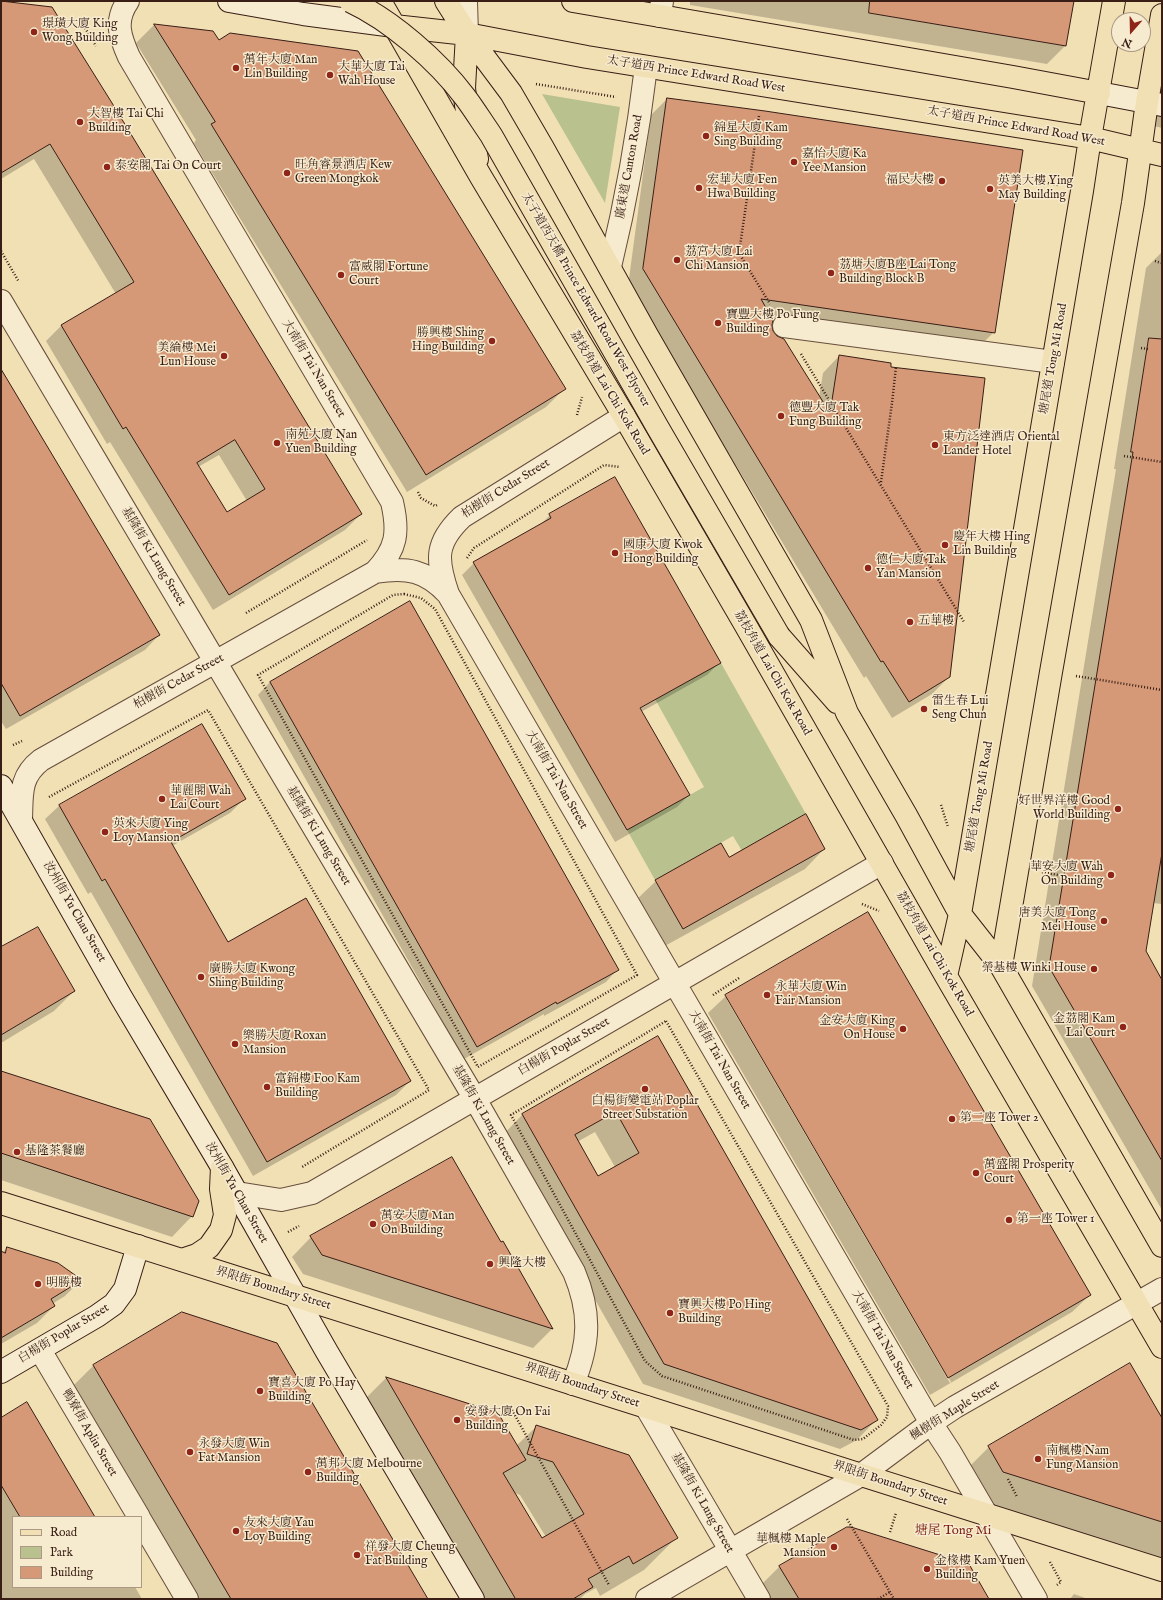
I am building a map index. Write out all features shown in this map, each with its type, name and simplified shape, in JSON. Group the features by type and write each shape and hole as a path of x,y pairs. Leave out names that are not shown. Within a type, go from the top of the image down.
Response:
{"main road":[{"name":"太子道西天橋 Prince Edward Road West Flyover","path":"350,1 397,30 433,61 465,96 491,135 658,428 779,636"},
{"name":"荔枝角道 Lai Chi Kok Road","path":"380,1 481,177 624,416 946,976 1162,1347"},
{"name":"荔枝角道 Lai Chi Kok Road","path":"446,1 467,34 511,92 647,335 811,620 847,713 906,815 960,914 1001,966 1162,1246"},
{"path":"573,1 661,8 1099,93"},
{"name":"塘尾道 Tong Mi Road","path":"946,976 960,914 1114,1"},
{"path":"1001,966 1133,203 1140,150 1155,103 1162,15"},
{"name":"太子道西 Prince Edward Road West","path":"394,26 467,34 562,53 1090,138 1162,155"},
{"path":"467,34 464,88 466,105 481,177"},
{"name":"荔枝角道 Lai Chi Kok Road","path":"779,636 847,713"},
{"path":"182,1260 197,1255 210,1247 221,1230 225,1215 221,1189 222,1167"},
{"name":"界限街 Boundary Street","path":"1,1203 1162,1570"}],"street":[{"name":"大南街 Tai Nan Street","path":"128,1 122,10 119,25 122,41 129,57 392,502 396,519 396,533 393,549 375,572"},
{"name":"太子道西 Prince Edward Road West","path":"229,1 303,14 394,26"},
{"path":"466,1 467,34"},
{"name":"廣東道 Canton Road","path":"610,267 620,227 642,100 646,67"},
{"path":"1099,93 1155,103"},
{"name":"基隆街 Ki Lung Street","path":"1,301 474,1099 574,1272 581,1289 587,1328 581,1366 573,1384"},
{"path":"784,326 1053,362"},
{"name":"柏樹街 Cedar Street","path":"442,602 439,556 443,541 450,528 462,517 624,416"},
{"name":"大南街 Tai Nan Street","path":"375,572 403,570 416,572 428,576 439,584 442,602 675,983 931,1423 987,1514 1036,1599"},
{"name":"柏樹街 Cedar Street","path":"21,820 22,788 26,776 32,767 41,760 375,572"},
{"name":"汝州街 Yu Chau Street","path":"1,786 121,997 222,1167 295,1296 473,1599"},
{"name":"白楊街 Poplar Street","path":"237,1193 281,1200 312,1193 882,863"},
{"name":"白楊街 Poplar Street","path":"1,1372 97,1316 114,1304 125,1289 138,1246"},
{"name":"楓樹街 Maple Street","path":"647,1599 861,1475 931,1423 1162,1288"},
{"name":"鴨寮街 Apliu Street","path":"40,1350 137,1516"},
{"name":"基隆街 Ki Lung Street","path":"646,1407 759,1599"},
{"path":"142,1523 187,1599"}],"path":[{"path":"85,28 97,48"},
{"path":"530,86 537,84 618,97"},
{"path":"759,116 739,253 964,622"},
{"path":"1042,182 1059,185"},
{"path":"1,251 21,285"},
{"path":"1155,261 1161,263"},
{"path":"1141,348 1148,349"},
{"path":"880,484 892,403 896,360"},
{"path":"576,417 582,396"},
{"path":"1124,456 1162,462"},
{"path":"466,559 474,548 604,465 620,467"},
{"path":"417,492 421,498 435,506 441,502"},
{"path":"246,613 368,539"},
{"path":"404,594 442,602 637,976 478,1067 258,675 392,595 404,594"},
{"path":"1073,675 1162,690"},
{"path":"49,797 208,710 429,1090 299,1168"},
{"path":"13,745 23,740"},
{"path":"861,904 880,912"},
{"path":"716,1001 712,994 746,974"},
{"path":"666,1021 888,1406 887,1417 881,1425 863,1439 854,1440 662,1376 646,1361 511,1115 666,1021"},
{"path":"512,1410 610,1585"},
{"path":"847,1519 894,1599"},
{"path":"878,1599 890,1592"}],"green space":[{"path":"542,94 620,107 605,203"},
{"path":"721,663 806,814 742,851 733,836 655,880 627,830 704,787 655,699"}],"building":[{"path":"1,1 52,7 362,514 229,595 126,427 123,429 61,325 134,282 50,144 1,173","holes":["235,440 265,489 227,512 197,463"]},
{"path":"870,1 1074,1 1066,46 869,13"},
{"path":"154,24 213,31 219,40 230,33 358,51 566,389 426,475 211,124 215,122"},
{"path":"667,98 765,111 1023,150 995,333 761,299 773,320 773,331 777,336 784,339 830,413 839,355 891,363 891,367 985,378 950,677 909,702 883,661 881,662 643,269"},
{"path":"1149,338 1162,339 1162,853 1146,951 1162,980 1162,1161 1049,967 1133,452 1131,452"},
{"path":"1,369 160,635 20,716 1,683"},
{"path":"615,477 721,663 640,708 690,795 627,830 473,562 551,518 549,514"},
{"path":"410,601 619,970 557,1004 556,1002 477,1047 270,682"},
{"path":"202,724 246,799 171,842 228,942 306,898 411,1081 267,1162 105,879 102,881 59,805"},
{"path":"806,814 825,849 683,929 655,880 721,843 729,857"},
{"path":"868,912 1091,1295 948,1378 725,995"},
{"path":"38,927 75,991 1,1035 1,947"},
{"path":"658,1036 878,1420 861,1430 664,1364 522,1114","holes":["616,1112 639,1153 598,1176 575,1135"]},
{"path":"1,1071 150,1119 199,1201 193,1217 1,1153"},
{"path":"452,1157 501,1242 503,1241 553,1329 322,1255 310,1236"},
{"name":"明勝樓","path":"7,1247 58,1263 82,1280 51,1299 55,1306 1,1338 1,1251 5,1253"},
{"path":"182,1312 277,1343 428,1599 231,1599 93,1365"},
{"path":"1130,1363 1162,1418 1162,1522 1003,1472 988,1446"},
{"path":"386,1377 498,1413 526,1460 503,1473 542,1538 584,1514 553,1462 527,1454 536,1425 629,1455 678,1538 633,1564 629,1556 588,1579 593,1587 573,1599 516,1599"},
{"path":"27,1402 94,1516 19,1516 1,1485 1,1418"},
{"path":"847,1527 969,1564 989,1599 799,1599 779,1566"}],"place":[{"name":"璟璜大廈 King Wong Building","path":"34,32"},
{"name":"萬年大廈 Man Lin Building","path":"236,68"},
{"name":"大華大廈 Tai Wah House","path":"330,75"},
{"name":"大智樓 Tai Chi Building","path":"80,122"},
{"name":"錦星大廈 Kam Sing Building","path":"706,136"},
{"name":"嘉怡大廈 Ka Yee Mansion","path":"794,162"},
{"name":"泰安閣 Tai On Court","path":"107,167"},
{"name":"旺角睿景酒店 Kew Green Mongkok","path":"287,173"},
{"name":"福民大樓","path":"942,181"},
{"name":"宏華大廈 Fen Hwa Building","path":"699,188"},
{"name":"英美大樓 Ying May Building","path":"990,189"},
{"name":"荔宮大廈 Lai Chi Mansion","path":"677,260"},
{"name":"荔塘大廈B座 Lai Tong Building Block B","path":"831,273"},
{"name":"富威閣 Fortune Court","path":"341,275"},
{"name":"寶豐大樓 Po Fung Building","path":"718,323"},
{"name":"勝興樓 Shing Hing Building","path":"492,341"},
{"name":"美綸樓 Mei Lun House","path":"224,356"},
{"name":"德豐大廈 Tak Fung Building","path":"781,416"},
{"name":"南苑大廈 Nan Yuen Building","path":"277,443"},
{"name":"東方泛達酒店 Oriental Lander Hotel","path":"935,445"},
{"name":"慶年大樓 Hing Lin Building","path":"945,545"},
{"name":"國康大廈 Kwok Hong Building","path":"615,553"},
{"name":"德仁大廈 Tak Yan Mansion","path":"868,568"},
{"name":"五華樓","path":"910,622"},
{"name":"雷生春 Lui Seng Chun","path":"924,709"},
{"name":"華麗閣 Wah Lai Court","path":"162,799"},
{"name":"好世界洋樓 Good World Building","path":"1118,809"},
{"name":"英來大廈 Ying Loy Mansion","path":"105,832"},
{"name":"華安大廈 Wah On Building","path":"1111,875"},
{"name":"唐美大廈 Tong Mei House","path":"1104,921"},
{"name":"榮基樓 Winki House","path":"1094,969"},
{"name":"廣勝大廈 Kwong Shing Building","path":"201,977"},
{"name":"永華大廈 Win Fair Mansion","path":"767,995"},
{"name":"金荔閣 Kam Lai Court","path":"1123,1027"},
{"name":"金安大廈 King On House","path":"903,1029"},
{"name":"樂勝大廈 Roxan Mansion","path":"235,1044"},
{"name":"富錦樓 Foo Kam Building","path":"267,1087"},
{"name":"白楊街變電站 Poplar Street Substation","path":"645,1089"},
{"name":"第二座 Tower 2","path":"952,1119"},
{"name":"基隆茶餐廳","path":"17,1152"},
{"name":"萬盛閣 Prosperity Court","path":"976,1173"},
{"name":"第一座 Tower 1","path":"1009,1220"},
{"name":"萬安大廈 Man On Building","path":"373,1224"},
{"name":"興隆大樓","path":"490,1264"},
{"name":"明勝樓","path":"38,1284"},
{"name":"寶興大樓 Po Hing Building","path":"670,1313"},
{"name":"寶喜大廈 Po Hay Building","path":"260,1391"},
{"name":"安發大廈 On Fai Building","path":"457,1420"},
{"name":"永發大廈 Win Fat Mansion","path":"190,1452"},
{"name":"南楓樓 Nam Fung Mansion","path":"1038,1459"},
{"name":"萬邦大廈 Melbourne Building","path":"308,1472"},
{"name":"友來大廈 Yau Loy Building","path":"236,1531"},
{"name":"華楓樓 Maple Mansion","path":"834,1547"},
{"name":"祥發大廈 Cheung Fat Building","path":"357,1555"},
{"name":"金椽樓 Kam Yuen Building","path":"927,1569"}],"district":[{"name":"塘尾 Tong Mi","path":"953,1531"}]}
